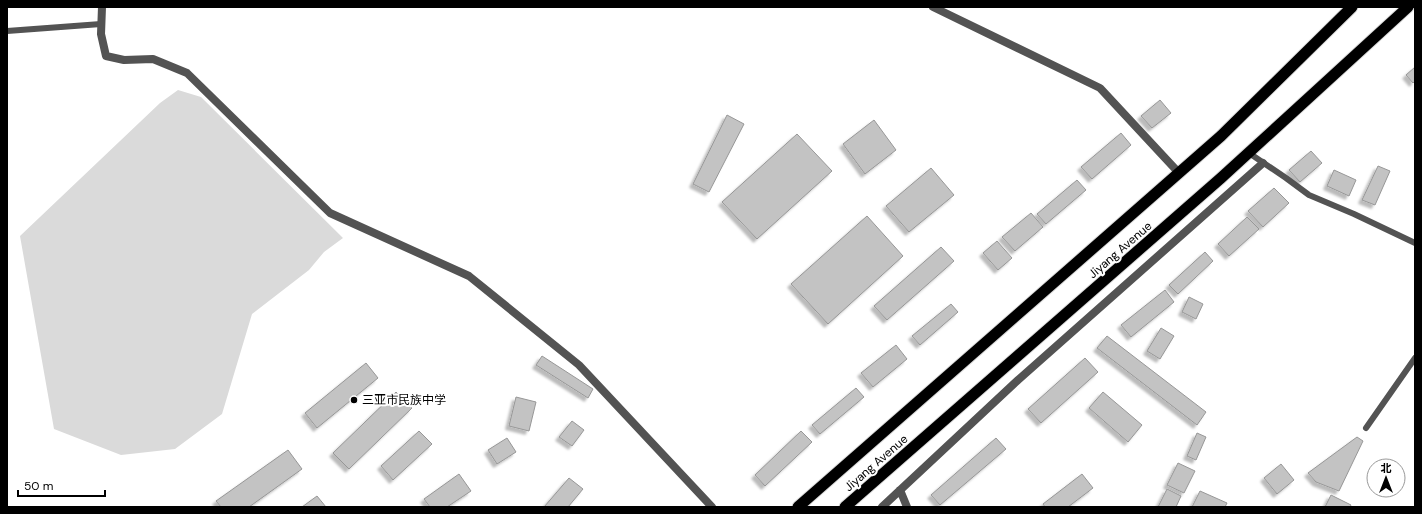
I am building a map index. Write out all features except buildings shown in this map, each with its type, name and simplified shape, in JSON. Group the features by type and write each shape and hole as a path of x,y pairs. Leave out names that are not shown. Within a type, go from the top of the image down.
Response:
{"highway":[{"name":"Jiyang Avenue","path":"798,507 1221,136 1352,7"},
{"name":"Jiyang Avenue","path":"845,507 1249,153 1408,7"}],"street":[{"path":"102,7 101,34 106,56 124,60 153,59 187,73 330,212 469,276 579,365 712,507"},
{"path":"933,7 1100,88 1179,173"},
{"path":"882,507 1018,380 1263,163"},
{"path":"900,490 907,507"}],"lane":[{"path":"7,31 101,24"},
{"path":"1249,153 1309,195 1354,214 1415,243"},
{"path":"1366,428 1415,358"}],"shaded area":[{"path":"178,90 201,97 343,238 324,252 309,270 252,314 222,414 175,449 121,455 54,429 20,236 160,103"}],"place":[{"name":"三亚市民族中学","path":"354,400"}]}
